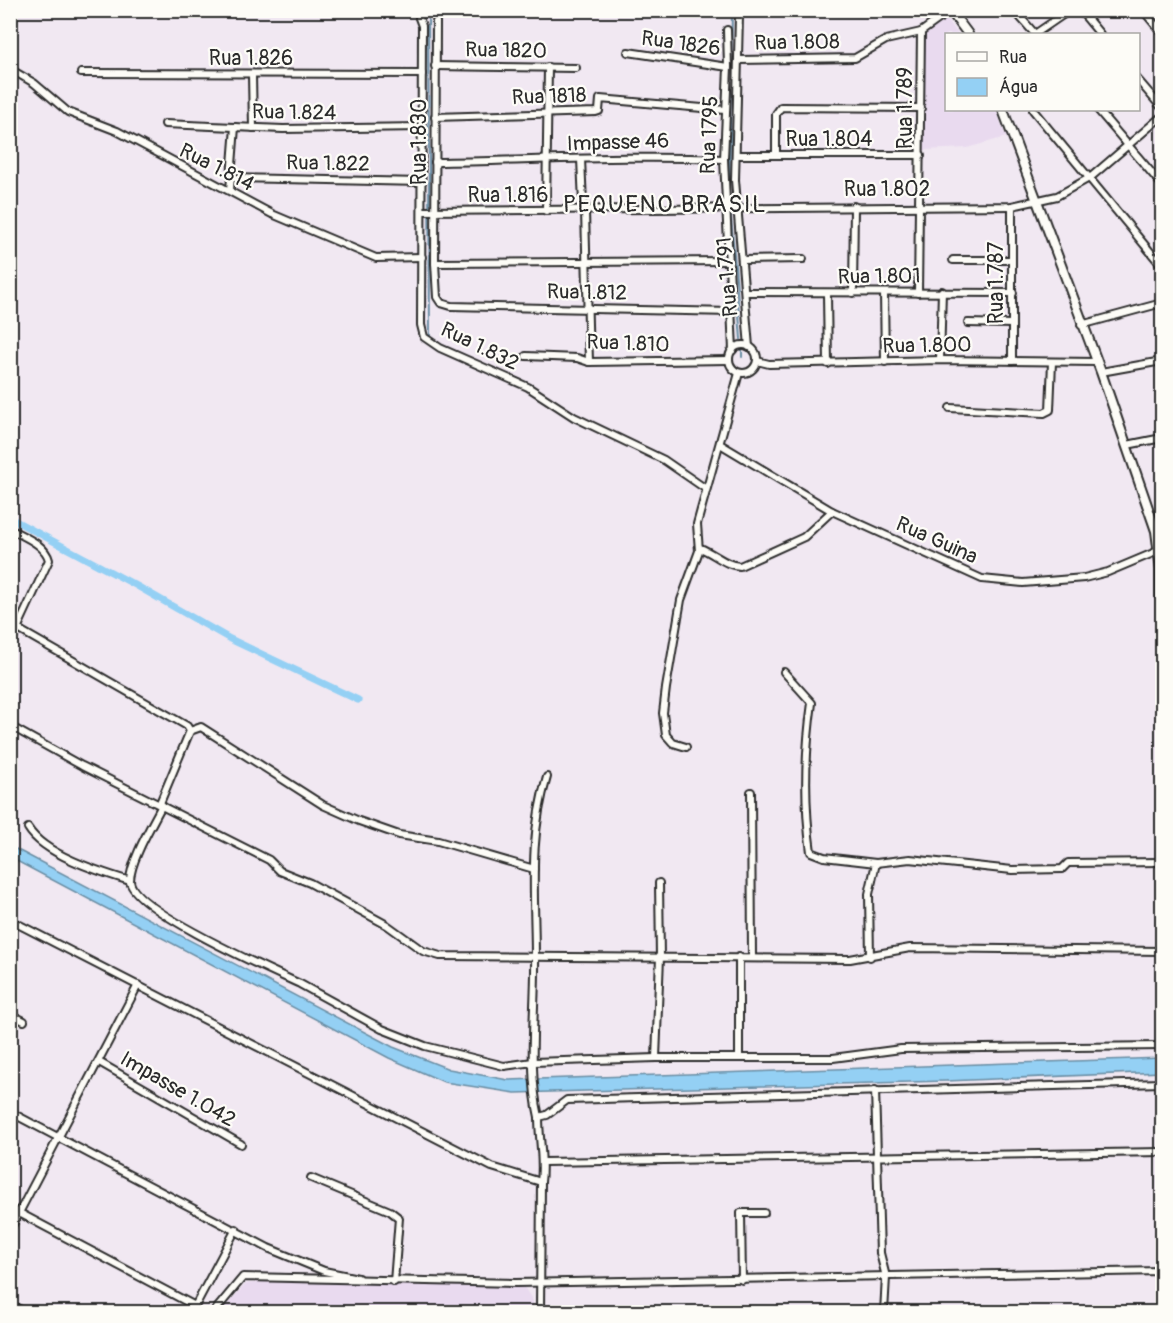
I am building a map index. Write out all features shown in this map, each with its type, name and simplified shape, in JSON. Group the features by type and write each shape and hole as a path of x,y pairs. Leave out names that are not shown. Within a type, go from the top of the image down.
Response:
{"street":[{"path":"1014,10 1034,33"},
{"path":"1036,33 1070,10"},
{"path":"1080,10 1099,33"},
{"path":"1143,10 1162,33"},
{"path":"950,11 967,33"},
{"name":"Rua 1.808","path":"739,60 855,58 886,40 921,32 950,11"},
{"name":"Rua 1.791","path":"739,16 737,207 744,260 749,347"},
{"name":"Rua 1.832","path":"419,18 422,26 421,325 424,337 430,343 528,387 574,417 664,460 706,489"},
{"name":"Rua 1.830","path":"436,22 435,263 437,297 441,303"},
{"name":"Rua 1795","path":"727,30 728,67 724,159 733,350"},
{"name":"Rua 1.789","path":"918,293 921,32"},
{"name":"Rua 1826","path":"628,52 728,67"},
{"name":"Rua 1820","path":"435,66 576,68"},
{"path":"546,211 549,161 548,67"},
{"name":"Rua 1.814","path":"10,69 34,83 68,112 117,131 180,167 230,190 272,214 359,253 388,260 422,257"},
{"name":"Rua 1.826","path":"81,74 422,74"},
{"path":"252,75 253,128"},
{"path":"1140,82 1162,108"},
{"name":"Rua 1818","path":"435,117 596,112 599,111 600,99 725,110"},
{"path":"776,155 776,114 781,107 921,108"},
{"path":"1003,111 1159,531 1158,551 1162,582 1162,661"},
{"path":"1034,111 1091,177 1162,266"},
{"path":"1099,111 1162,185"},
{"name":"Rua 1.802","path":"725,208 1012,206 1037,202 1057,196 1091,177 1162,116"},
{"name":"Rua 1.824","path":"165,124 253,128 422,127"},
{"path":"230,190 235,127"},
{"name":"Rua 1.804","path":"736,155 921,155"},
{"name":"Impasse 46","path":"435,162 549,161 633,156 724,159"},
{"path":"581,159 583,203"},
{"name":"Rua 1.822","path":"232,178 422,182"},
{"path":"853,293 854,206"},
{"name":"Rua 1.787","path":"1012,206 1012,361"},
{"name":"Rua 1.816","path":"423,211 725,208"},
{"path":"585,211 589,262 589,362"},
{"path":"744,260 803,259"},
{"path":"953,260 1012,260"},
{"path":"435,263 729,261"},
{"name":"Rua 1.801","path":"745,291 827,294 942,291 1013,293"},
{"path":"940,360 942,291"},
{"path":"884,293 885,362"},
{"path":"827,294 828,364"},
{"name":"Rua 1.812","path":"441,303 450,306 732,312"},
{"path":"1082,325 1162,303"},
{"path":"968,323 1012,324"},
{"path":"737,346 749,347 756,355 757,361 752,369 739,373 734,370 729,360 733,350 737,346"},
{"name":"Rua 1.810","path":"526,356 577,358 589,362 729,360"},
{"name":"Rua 1.800","path":"757,361 769,364 940,360 1097,362"},
{"path":"1101,372 1162,361"},
{"path":"950,408 1044,412 1050,410 1052,362"},
{"path":"686,747 673,743 666,735 663,713 681,600 700,548 696,537 697,524 739,373"},
{"path":"1127,445 1162,438"},
{"name":"Rua Guina","path":"720,444 832,511 992,581 1023,583 1084,579 1108,572 1158,551"},
{"path":"700,548 719,556 729,565 740,566 804,537 832,511"},
{"path":"10,529 39,545 47,553 49,560 10,644"},
{"path":"18,629 187,726 190,731"},
{"path":"784,672 812,703 807,736 805,817 811,852 824,857 876,863 910,859 1012,870 1062,869 1068,863 1162,862"},
{"path":"10,726 81,766 269,860 280,871 344,900 387,925 429,954 536,958 870,957 910,948 1162,951"},
{"path":"534,869 438,841 399,835 359,821 323,805 201,727 190,731 136,860 130,881 141,899 193,932 300,984 316,995 346,1007 382,1029 425,1046 504,1066 533,1062 656,1058 739,1056 833,1058 901,1049 1162,1046"},
{"path":"540,1312 541,1182 544,1162 539,1142 539,1117 535,1101 533,1062 536,958 534,869 535,822 547,777"},
{"path":"751,792 752,957"},
{"path":"28,828 34,838 66,857 130,881"},
{"path":"870,957 869,894 876,863"},
{"path":"656,1058 660,957 659,883"},
{"path":"10,920 492,1167 541,1182"},
{"path":"739,957 739,1056"},
{"path":"10,1230 60,1139 138,985"},
{"path":"10,1014 24,1021"},
{"name":"Impasse 1.042","path":"99,1062 241,1144"},
{"path":"539,1117 552,1112 561,1102 575,1098 1162,1083"},
{"path":"875,1090 880,1253 885,1277 884,1312"},
{"path":"10,1112 236,1229 268,1248 324,1271 376,1282"},
{"path":"544,1162 1162,1152"},
{"path":"311,1178 390,1211 399,1218 394,1282"},
{"path":"10,1208 194,1309 236,1229"},
{"path":"742,1280 741,1213 764,1213"},
{"path":"214,1312 243,1277 376,1282 539,1282 1162,1271"},
{"path":"10,1305 26,1312"}],"shaded area":[{"path":"946,18 957,33 945,33 945,111 996,111 1006,137 967,148 924,150 924,33"},
{"path":"268,1281 524,1287 533,1301 533,1312 220,1312 246,1284"}],"water":[{"path":"10,846 393,1047 449,1069 508,1080 1162,1058 1162,1072 946,1081 515,1093 444,1082 389,1058 11,858"}],"waterway":[{"path":"428,10 430,336"},
{"path":"732,10 729,194 741,339"},
{"path":"742,350 742,357"},
{"path":"10,518 230,639 358,700"}],"district":[{"name":"PEQUENO BRASIL","path":"665,204"}]}
